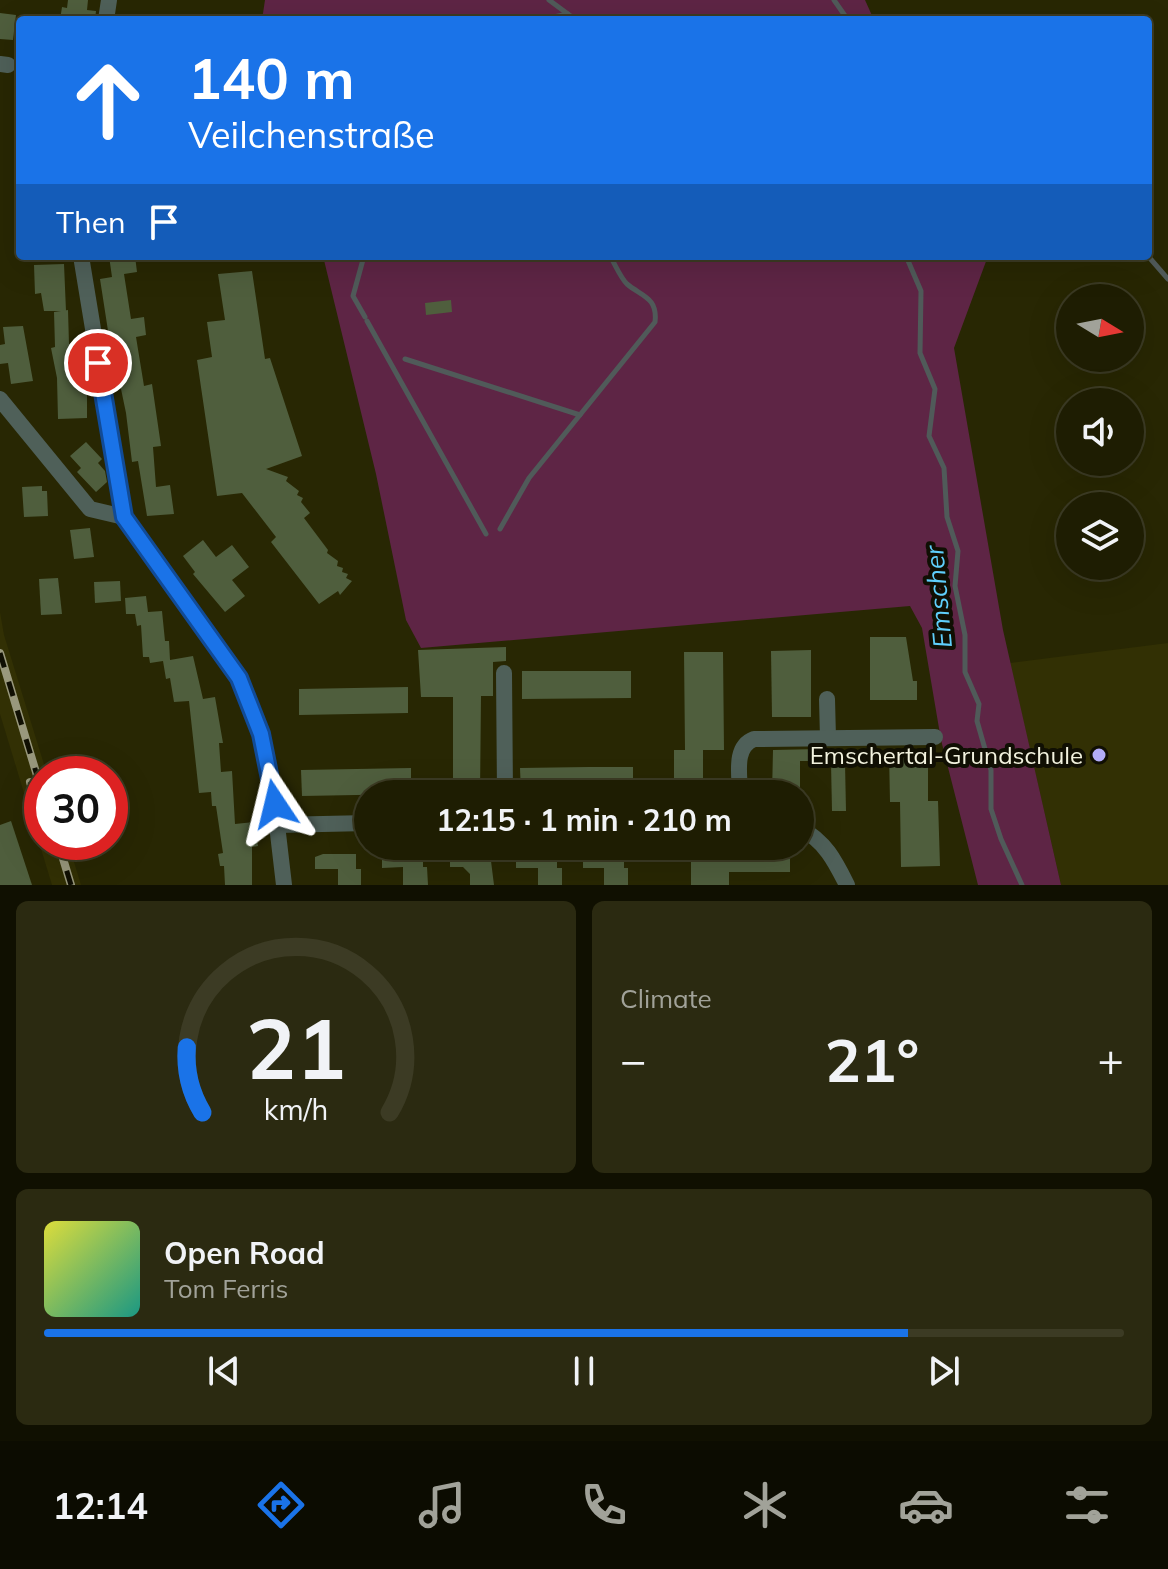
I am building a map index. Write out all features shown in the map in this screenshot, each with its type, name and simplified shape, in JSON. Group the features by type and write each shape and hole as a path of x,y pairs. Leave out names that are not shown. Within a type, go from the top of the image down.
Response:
{"street":[{"path":"82,260 124,517 239,678 261,734 272,782 284,885"},
{"path":"0,399 90,509 124,517"},
{"path":"504,673 505,780"},
{"path":"827,699 828,738"},
{"path":"740,780 740,751 746,742 771,738 935,737"},
{"path":"277,825 354,823"},
{"path":"814,836 832,855 847,885"}],"shaded area":[{"path":"265,0 865,0 872,16 263,16"},
{"path":"324,260 987,260 954,348 1003,630 1061,885 978,885 941,740 922,628 910,606 421,648 406,620 376,474"},
{"path":"0,612 4,635 41,756 24,756 24,793 0,714"},
{"name":"Emschertal-Grundschule","path":"1168,643 1168,885 1061,885 1010,663"},
{"path":"44,860 73,860 81,885 52,885"}],"building":[{"path":"68,0 88,0 87,10 96,11 95,16 61,16 62,7 67,8"},
{"path":"0,13 16,15 13,40 0,39"},
{"path":"110,260 136,260 137,272 124,274 131,319 144,317 146,335 136,337 144,386 152,384 161,446 153,447 156,487 170,485 174,514 147,516 138,461 132,462 126,413 121,389 117,389 100,279 112,277"},
{"path":"64,264 66,311 44,311 41,293 35,294 34,265"},
{"path":"252,271 265,359 270,358 302,456 266,469 288,477 286,481 299,491 297,495 303,498 301,502 310,513 304,518 328,550 327,553 338,561 337,566 348,574 346,578 352,581 340,595 338,591 319,604 271,542 276,537 242,493 217,496 197,360 212,357 207,322 225,320 218,274"},
{"path":"451,300 452,312 426,315 425,303"},
{"path":"68,310 69,344 77,343 87,391 87,418 58,419 57,378 51,348 55,347 54,312"},
{"path":"23,326 33,381 11,384 8,363 0,364 0,345 5,344 3,327"},
{"path":"86,442 102,459 98,463 105,471 107,482 96,492 77,472 81,468 70,456"},
{"path":"42,486 42,491 47,491 48,516 24,517 22,487"},
{"path":"90,528 94,557 74,559 70,530"},
{"path":"203,540 216,557 232,545 249,567 232,580 245,596 225,612 193,574 195,572 183,556"},
{"path":"58,578 62,614 41,615 39,579"},
{"path":"120,581 121,601 95,603 94,582"},
{"path":"146,596 148,612 162,611 170,660 193,656 203,699 215,697 223,743 219,743 221,772 232,771 235,824 254,822 258,846 252,847 252,885 225,885 224,866 220,866 218,854 223,853 216,806 212,806 211,792 199,793 189,701 174,702 163,661 150,663 149,657 143,657 141,625 137,626 135,614 126,614 125,598"},
{"path":"870,637 906,637 913,681 917,681 917,700 870,700"},
{"path":"506,647 506,661 493,662 493,696 481,696 480,780 453,780 453,697 421,697 418,650"},
{"path":"811,650 811,717 772,717 771,651"},
{"path":"684,652 723,652 724,750 703,750 703,780 674,780 674,750 685,750"},
{"path":"522,671 631,671 631,698 522,699"},
{"path":"408,687 408,713 299,715 299,689"},
{"path":"820,749 820,761 800,761 800,780 772,780 773,750"},
{"path":"928,752 928,801 938,801 940,866 901,867 900,802 890,802 889,753"},
{"path":"831,763 845,763 846,811 832,811"},
{"path":"633,767 633,780 520,780 520,768"},
{"path":"411,768 411,780 354,780 354,795 302,796 301,770"},
{"path":"11,821 32,885 0,885 0,825"},
{"path":"354,854 356,869 361,869 361,885 338,885 338,869 315,869 315,857"},
{"path":"382,860 423,860 423,867 427,867 428,885 403,885 403,867 382,868"},
{"path":"450,860 491,860 494,885 470,885 470,874 463,867 450,867"},
{"path":"516,860 557,860 557,868 562,868 562,885 538,885 538,868 516,868"},
{"path":"583,860 624,860 624,868 628,868 628,885 604,885 604,868 583,868"},
{"path":"691,860 790,860 790,872 729,872 729,885 691,885"}],"waterway":[{"path":"549,0 571,16"},
{"name":"Emscher","path":"834,0 845,16"},
{"path":"558,16 568,14"},
{"path":"363,260 353,296 365,317"},
{"path":"500,529 529,478 655,322 651,302 627,284 612,260"},
{"name":"Emscher","path":"908,260 921,291 920,353 935,389 929,436 944,468 947,517 958,551 955,586 965,635 965,672 979,704 977,721 991,770 991,809 1022,885"},
{"path":"1151,260 1168,279"},
{"path":"367,321 486,534"},
{"path":"405,359 580,415"}],"railway":[{"path":"0,653 31,756"},
{"path":"63,860 71,885"}],"place":[{"name":"Emschertal-Grundschule","path":"1099,755"}],"route":[{"path":"98,363 124,517 239,678 261,734 275,804"}]}
